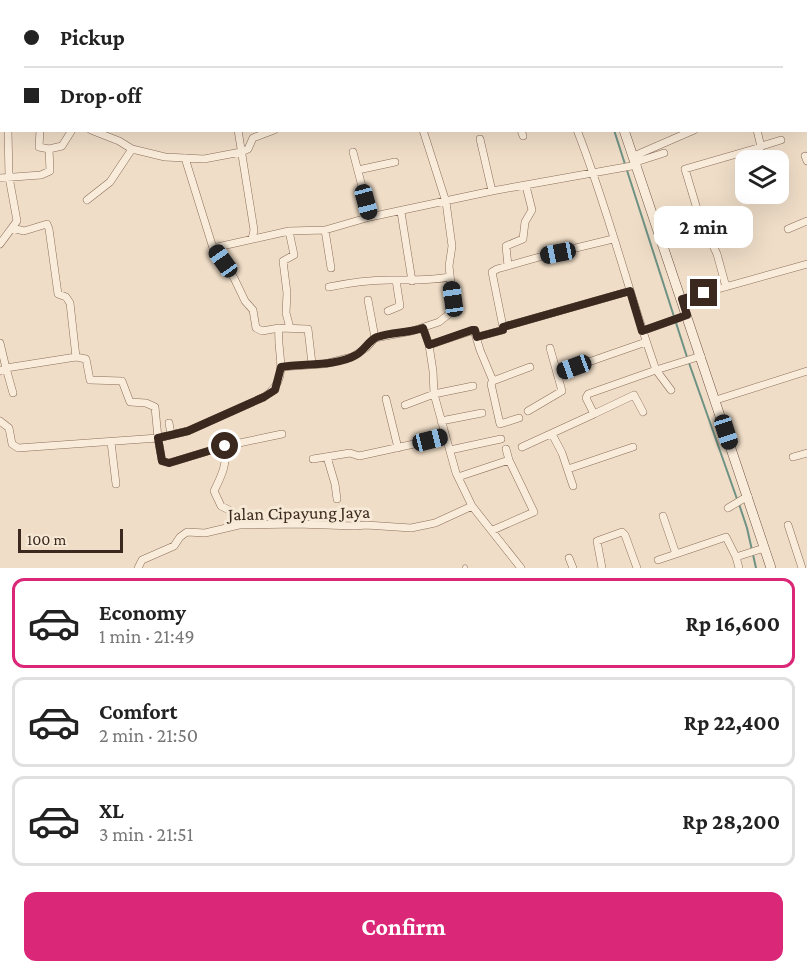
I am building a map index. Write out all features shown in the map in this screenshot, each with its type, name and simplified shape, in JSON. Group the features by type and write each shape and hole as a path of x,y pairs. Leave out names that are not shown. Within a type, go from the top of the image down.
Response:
{"main road":[{"path":"625,132 682,299 683,316 716,400 761,549 771,568"}],"street":[{"path":"0,8 0,15"},
{"path":"0,244 16,221 9,177 8,132"},
{"path":"40,132 39,147 49,149 62,146 71,132"},
{"path":"96,132 132,149 165,157 204,159 241,152 248,148 253,138 269,132"},
{"path":"238,132 254,230 252,238"},
{"path":"281,367 324,364 352,357 366,348 375,338 423,328 439,322 454,310 449,266 452,246 446,202 424,132"},
{"path":"578,132 593,172 656,370 671,390"},
{"path":"213,248 289,231 325,230 492,191 615,170 690,132"},
{"path":"758,132 762,146"},
{"path":"480,139 492,191"},
{"path":"726,287 717,254 698,214 685,169 781,140"},
{"path":"0,178 40,175 50,171 49,149"},
{"path":"87,200 110,182 132,149"},
{"path":"353,152 370,218"},
{"path":"634,162 664,153"},
{"path":"185,158 213,248 234,278 245,301 253,310 257,330 279,328 309,330 312,364"},
{"path":"358,170 395,162"},
{"path":"508,266 506,246 523,239 525,222 532,210 526,186"},
{"path":"401,212 412,281"},
{"path":"657,226 698,214"},
{"path":"788,229 807,221"},
{"path":"12,228 24,231 47,224 49,228 58,294 66,297 70,303 76,357"},
{"path":"325,230 332,268"},
{"path":"289,231 294,255 283,261 287,293 286,313 290,328"},
{"path":"503,327 492,272 613,239"},
{"path":"682,299 807,264"},
{"path":"329,287 450,277"},
{"path":"388,311 400,306 396,280"},
{"path":"477,337 502,331 503,327 630,291"},
{"path":"368,300 375,338"},
{"path":"642,331 683,316"},
{"path":"0,421 9,428 12,444 18,448 158,438 188,431 275,390 281,367 279,328"},
{"path":"423,328 429,345 434,394 458,477 472,506 520,567"},
{"path":"429,345 475,330 494,381"},
{"path":"556,373 646,342"},
{"path":"0,343 3,370 13,393"},
{"path":"528,411 562,391 550,348"},
{"path":"594,414 586,398 588,394 699,356"},
{"path":"3,370 76,357 86,359 90,380 122,381 130,402 146,403 155,407 162,461 169,463 225,446 282,434"},
{"path":"519,418 500,424 490,387 494,381 530,367"},
{"path":"716,400 807,371"},
{"path":"629,380 642,412"},
{"path":"405,405 434,394 473,386"},
{"path":"522,447 634,395"},
{"path":"386,399 398,448"},
{"path":"441,421 482,413"},
{"path":"170,423 171,434"},
{"path":"552,434 573,486"},
{"path":"313,459 350,453 358,456 446,436"},
{"path":"450,450 501,439"},
{"path":"111,442 116,484"},
{"path":"225,446 223,474 214,491 221,506 231,511 239,525"},
{"path":"568,469 633,447"},
{"path":"493,530 534,512 506,449"},
{"path":"793,457 807,453"},
{"path":"327,457 337,499"},
{"path":"458,477 509,459"},
{"path":"730,506 746,497"},
{"name":"Jalan Cipayung Jaya","path":"138,568 142,560 174,546 187,532 205,533 239,525 366,525 411,528 435,523 472,506"},
{"path":"663,516 676,554"},
{"path":"788,525 802,568"},
{"path":"602,568 597,541 622,532 637,568"},
{"path":"658,560 724,537 729,539 739,568"},
{"path":"736,557 761,549"},
{"path":"569,558 573,568"}],"waterway":[{"path":"615,132 687,357"},
{"path":"689,363 737,499"},
{"path":"739,504 756,568"}],"route":[{"path":"225,446 169,463 162,461 158,438 188,431 264,397 275,390 281,367 298,364 324,364 352,357 366,348 375,338 423,328 429,345 472,330 475,330 477,337 499,332 503,330 503,327 630,291 642,331 687,315 682,299 704,293"}]}
